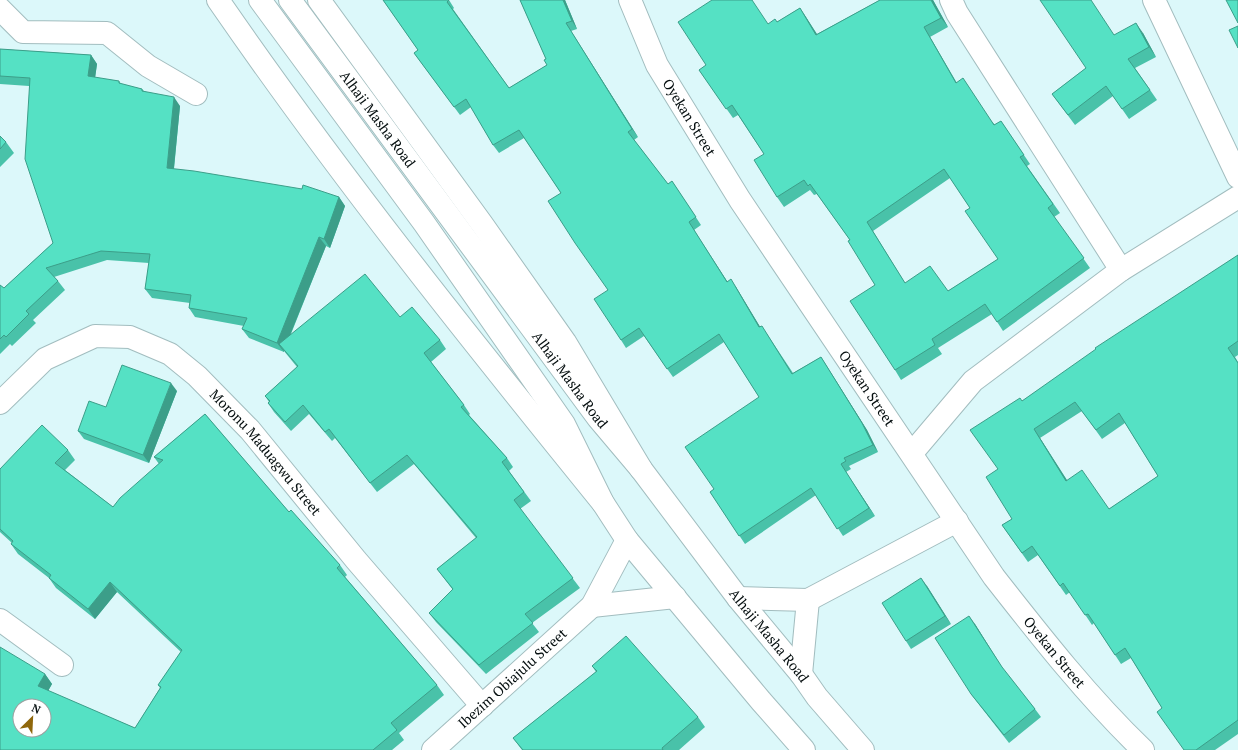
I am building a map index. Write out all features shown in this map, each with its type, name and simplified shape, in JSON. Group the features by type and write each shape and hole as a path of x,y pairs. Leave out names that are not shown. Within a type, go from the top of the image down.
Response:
{"street":[{"path":"218,0 252,50 407,257 603,503"},
{"name":"Alhaji Masha Road","path":"260,0 424,224 564,424 603,503 627,540 804,750"},
{"name":"Alhaji Masha Road","path":"290,0 598,418 642,469 738,598 801,674 817,697 863,750"},
{"path":"319,0 482,224 564,342 642,469"},
{"name":"Oyekan Street","path":"630,0 657,65 740,200 912,453 994,577 1036,631 1108,717 1143,750"},
{"path":"951,0 957,13 1121,270"},
{"path":"1154,0 1238,177"},
{"path":"0,9 23,32 107,33 148,66 196,94"},
{"path":"912,453 973,381 1121,270 1238,197"},
{"name":"Moronu Maduagwu Street","path":"0,403 45,359 95,336 130,337 170,354 197,376 250,430 356,560 482,706"},
{"path":"738,598 808,600 957,521"},
{"name":"Ibezim Obiajulu Street","path":"442,747 482,706 592,606 627,540"},
{"path":"592,606 675,597"},
{"path":"801,674 808,600"},
{"path":"0,620 62,665"}],"building":[{"path":"383,0 449,0 447,2 509,88 547,65 544,60 546,59 520,0 563,0 572,21 566,23 632,129 628,132 668,184 672,181 696,217 689,222 727,282 731,279 759,327 762,326 792,374 821,357 862,423 873,445 844,458 846,461 841,464 869,508 837,529 811,488 739,536 710,492 714,489 685,447 759,397 719,334 667,369 639,328 621,340 594,299 608,290 548,201 561,193 519,130 493,145 466,99 454,107 414,53 418,50"},
{"path":"712,0 752,0 768,24 775,19 777,22 800,8 816,35 880,0 931,0 941,18 924,27 956,83 963,78 994,125 1001,121 1024,155 1020,157 1053,204 1048,208 1084,258 997,322 985,304 932,339 935,345 895,370 850,301 875,285 848,241 850,240 810,184 808,186 804,180 777,197 754,160 764,154 732,105 726,109 699,70 706,65 678,22","holes":["944,169 970,208 965,211 998,259 948,291 930,266 905,283 867,222"]},
{"path":"1040,0 1091,0 1114,35 1136,23 1149,47 1128,59 1150,90 1122,109 1106,86 1068,115 1052,94 1086,68"},
{"path":"1226,0 1238,0 1238,23"},
{"path":"1238,26 1238,48 1229,30"},
{"path":"0,49 91,55 88,76 119,81 119,83 142,89 142,91 174,97 167,168 302,189 303,185 339,197 324,239 319,237 277,343 242,329 247,318 189,308 191,295 145,289 150,254 101,251 46,268 58,281 26,311 29,314 6,337 4,335 0,339 0,285 4,288 53,243 25,159 30,78 0,76"},
{"path":"0,136 6,142 0,149"},
{"path":"1238,255 1238,341 1228,348 1238,363 1238,720 1196,750 1184,750 1157,712 1162,708 1125,648 1115,655 1088,614 1085,615 1063,583 1060,586 1032,546 1022,553 1002,525 1012,519 986,477 998,469 970,430 1020,398 1022,401 1096,349 1095,348","holes":["1075,402 1096,430 1119,413 1158,476 1109,509 1082,470 1066,481 1034,429"]},
{"path":"365,274 400,317 412,307 440,340 424,353 464,405 461,407 507,458 502,462 524,492 514,500 573,578 525,614 533,623 479,665 429,613 453,589 437,569 477,537 407,455 370,483 329,429 325,432 303,405 285,422 268,403 270,401 265,396 298,366 279,344"},
{"path":"122,365 171,383 143,455 78,431 89,401 106,407"},
{"path":"205,414 289,512 291,510 340,565 337,568 437,685 391,723 397,730 373,750 0,750 0,647 45,674 38,686 135,728 161,687 158,685 182,650 110,582 88,609 49,578 51,575 11,544 13,541 0,529 0,469 42,425 68,450 55,463 113,507 120,498 163,460 154,457"},
{"path":"921,578 945,616 906,641 882,603"},
{"path":"969,616 1002,667 1035,709 1004,735 971,694 935,638"},
{"path":"626,636 698,717 662,748 663,750 523,750 513,738 597,671 592,666"}]}
